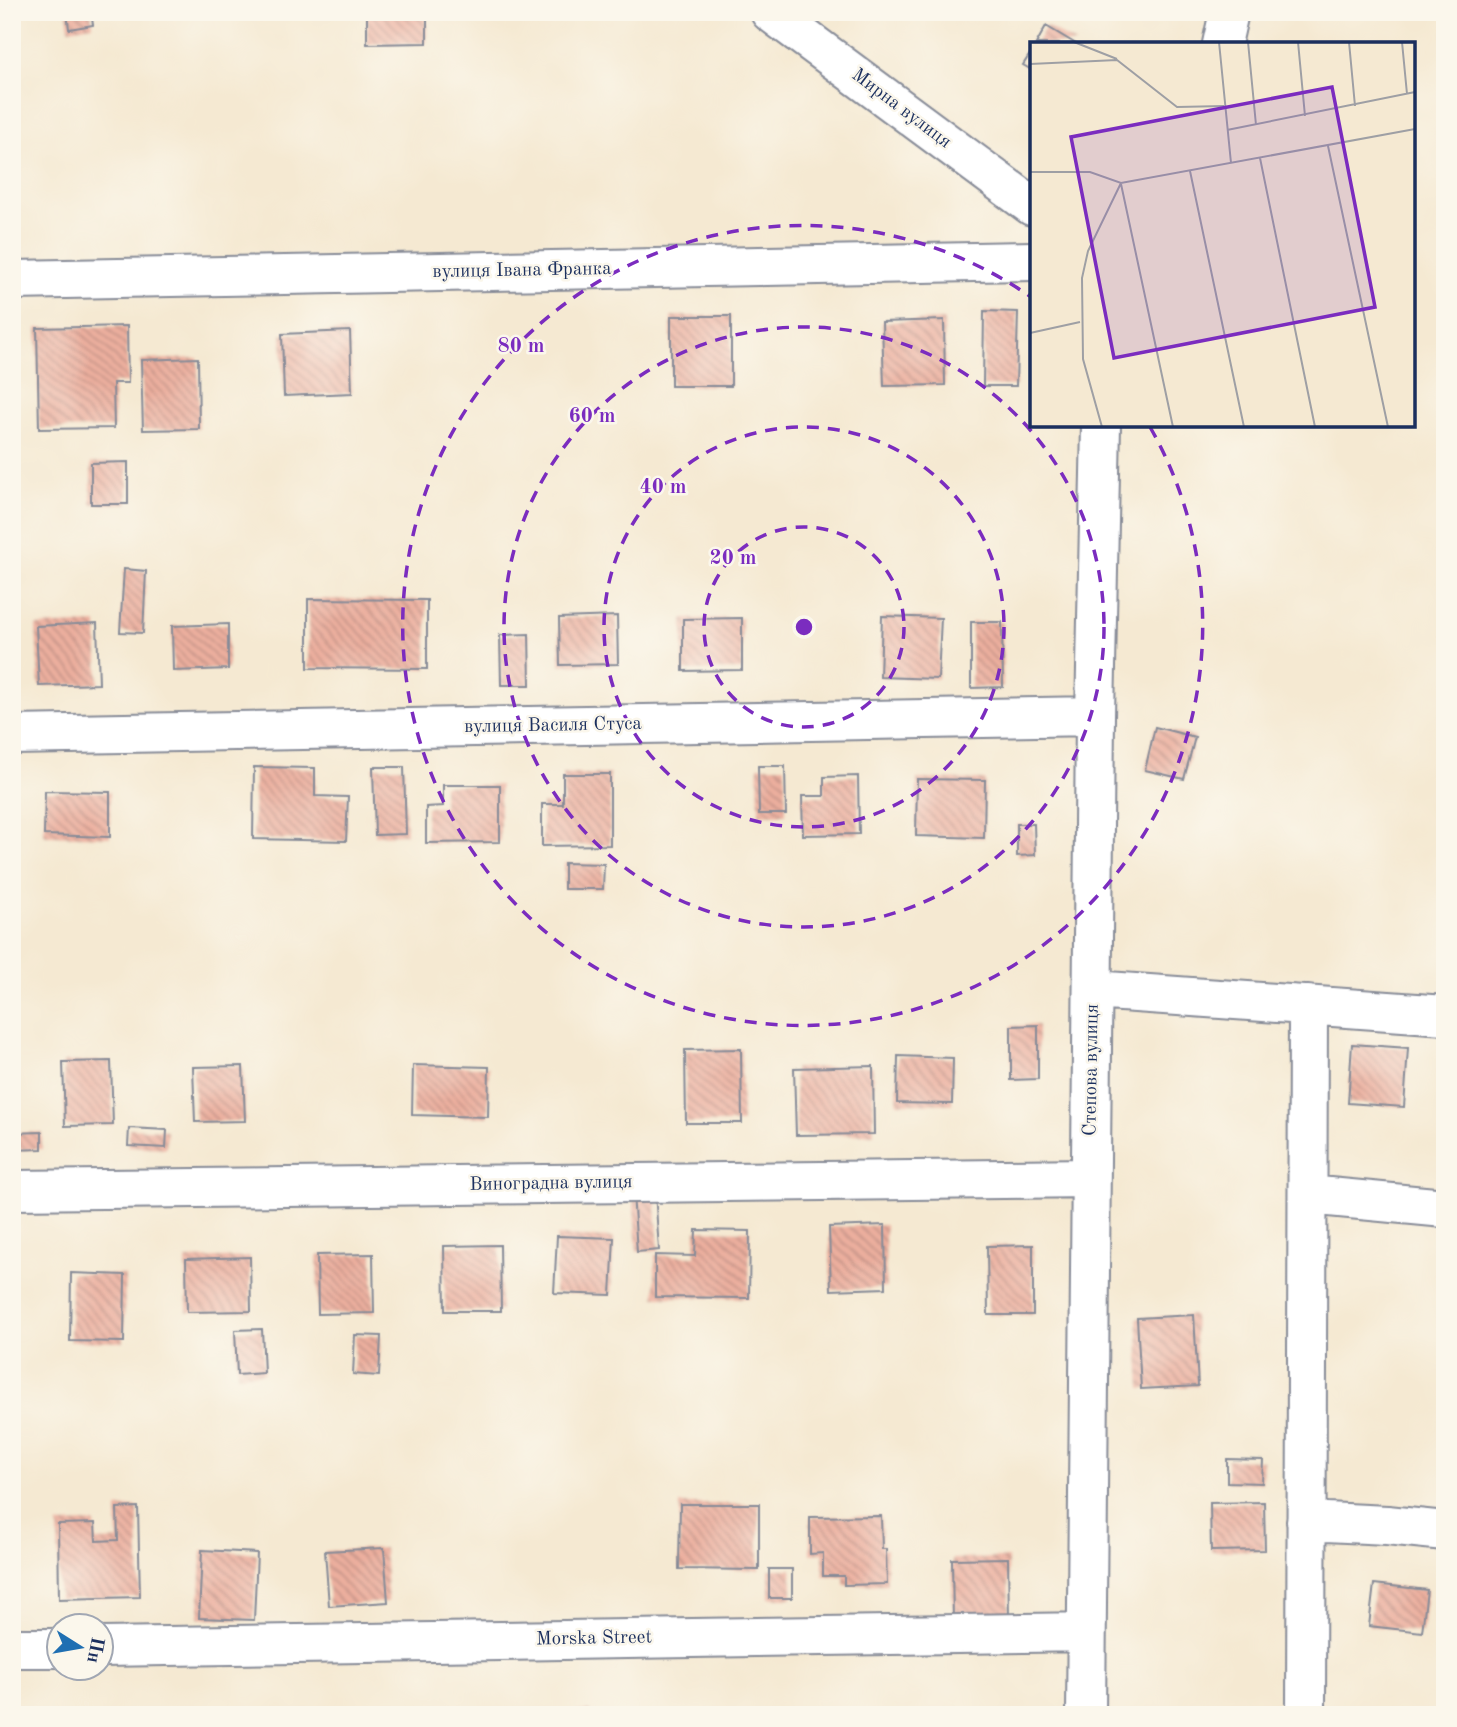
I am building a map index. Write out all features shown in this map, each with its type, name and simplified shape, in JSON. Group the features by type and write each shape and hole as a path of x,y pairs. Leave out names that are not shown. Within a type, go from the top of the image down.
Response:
{"street":[{"name":"Мирна вулиця","path":"770,12 1030,205"},
{"path":"1222,42 1229,12"},
{"name":"вулиця Івана Франка","path":"12,280 1030,261"},
{"name":"Степова вулиця","path":"1086,1715 1095,716 1101,427"},
{"name":"вулиця Василя Стуса","path":"12,735 1095,716"},
{"path":"1093,990 1445,1015"},
{"path":"1306,1715 1308,1005"},
{"name":"Виноградна вулиця","path":"12,1190 1090,1178"},
{"path":"1308,1195 1445,1208"},
{"path":"1306,1521 1445,1531"},
{"name":"Morska Street","path":"116,1647 1086,1632"},
{"path":"12,1648 46,1648"}],"building":[{"path":"67,12 91,12 93,25 69,29"},
{"path":"367,12 427,12 427,43 367,44"},
{"path":"1046,26 1073,42 1037,42"},
{"path":"1030,54 1030,69 1023,65"},
{"path":"984,311 1018,312 1016,386 983,386"},
{"path":"671,316 731,316 731,386 671,386"},
{"path":"944,320 945,385 884,386 882,322"},
{"path":"127,326 128,383 113,383 114,428 39,429 37,328"},
{"path":"350,331 352,393 284,396 282,334"},
{"path":"198,358 199,429 143,430 141,360"},
{"path":"128,462 128,504 91,504 91,463"},
{"path":"124,569 146,571 143,633 120,632"},
{"path":"308,599 427,600 427,669 308,668"},
{"path":"617,616 618,664 560,665 559,618"},
{"path":"882,616 941,618 938,679 880,677"},
{"path":"742,618 742,670 683,671 683,619"},
{"path":"971,622 1002,622 1003,687 971,688"},
{"path":"97,623 99,684 39,686 36,626"},
{"path":"228,624 228,669 173,671 172,626"},
{"path":"529,634 530,685 501,685 500,635"},
{"path":"1155,727 1195,737 1184,779 1145,770"},
{"path":"758,766 785,766 786,814 759,814"},
{"path":"254,767 315,768 315,796 348,797 346,841 253,839"},
{"path":"373,767 404,767 406,834 375,835"},
{"path":"563,774 610,774 610,845 542,846 542,804 563,804"},
{"path":"858,776 859,834 803,835 802,796 824,796 824,777"},
{"path":"917,779 985,780 984,838 916,836"},
{"path":"443,785 500,785 500,842 426,843 426,807 443,806"},
{"path":"45,791 110,792 110,837 44,835"},
{"path":"1017,824 1034,824 1035,855 1017,856"},
{"path":"564,863 604,864 603,889 564,889"},
{"path":"1038,1025 1038,1079 1011,1080 1011,1026"},
{"path":"1352,1044 1408,1048 1404,1107 1348,1103"},
{"path":"741,1049 742,1123 686,1123 685,1050"},
{"path":"898,1056 953,1058 952,1104 897,1103"},
{"path":"111,1061 113,1125 65,1126 63,1062"},
{"path":"413,1065 489,1067 488,1117 412,1115"},
{"path":"243,1066 245,1121 195,1122 193,1067"},
{"path":"873,1066 874,1134 796,1135 794,1068"},
{"path":"129,1128 167,1130 166,1148 128,1146"},
{"path":"42,1132 42,1149 12,1150 12,1133"},
{"path":"655,1192 659,1250 637,1252 633,1193"},
{"path":"885,1225 886,1288 831,1290 829,1227"},
{"path":"696,1230 750,1231 749,1298 655,1297 655,1255 695,1256"},
{"path":"557,1236 614,1238 611,1295 554,1293"},
{"path":"500,1245 501,1311 445,1311 444,1246"},
{"path":"1033,1245 1033,1315 988,1315 987,1246"},
{"path":"373,1254 374,1313 318,1314 317,1255"},
{"path":"250,1257 251,1311 187,1312 186,1259"},
{"path":"71,1273 125,1275 124,1342 70,1341"},
{"path":"1194,1315 1198,1386 1141,1389 1137,1318"},
{"path":"262,1329 264,1373 237,1375 235,1330"},
{"path":"355,1335 381,1336 379,1376 353,1374"},
{"path":"1227,1459 1263,1460 1262,1483 1227,1482"},
{"path":"1264,1502 1265,1550 1211,1551 1210,1503"},
{"path":"680,1504 759,1504 759,1570 679,1569"},
{"path":"138,1507 140,1597 59,1599 58,1524 95,1523 96,1541 118,1540 117,1508"},
{"path":"881,1516 887,1584 844,1585 844,1576 823,1576 823,1553 810,1554 810,1517"},
{"path":"384,1548 388,1602 329,1606 325,1551"},
{"path":"202,1550 257,1553 254,1620 199,1618"},
{"path":"1008,1558 1009,1620 953,1622 952,1559"},
{"path":"769,1569 792,1569 792,1598 769,1598"},
{"path":"1374,1584 1427,1590 1422,1632 1369,1626"},
{"path":"1208,1708 1258,1710 1257,1715 1208,1715"},
{"path":"820,1710 820,1715 752,1715 752,1712"},
{"path":"590,1711 590,1715 549,1715 549,1713"}]}
